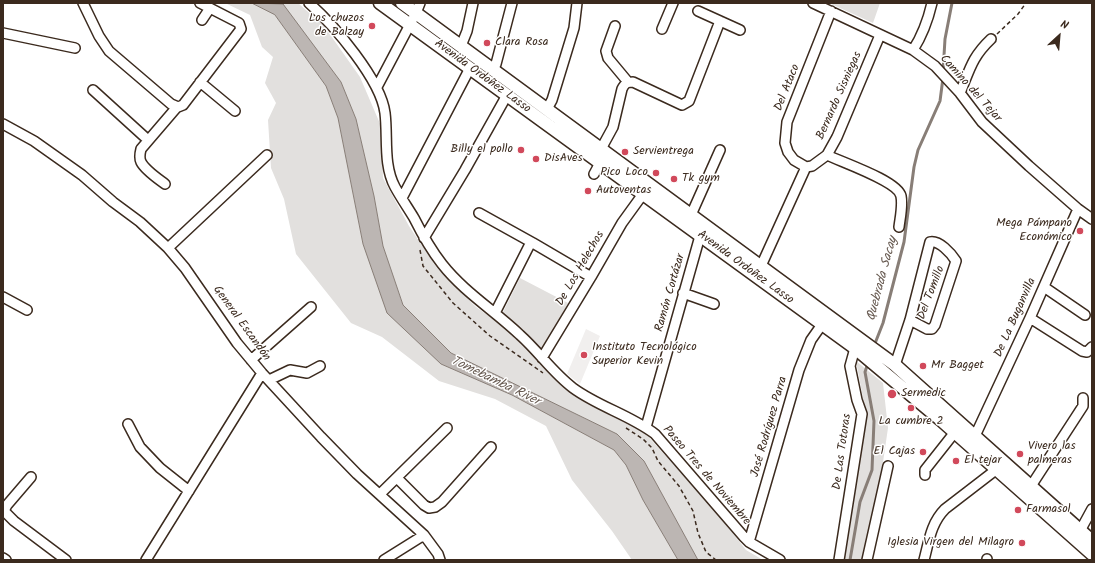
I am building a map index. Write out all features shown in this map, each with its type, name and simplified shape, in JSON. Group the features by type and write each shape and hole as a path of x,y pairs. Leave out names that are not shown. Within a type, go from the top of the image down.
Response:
{"main road":[{"name":"Avenida Ordoñez Lasso","path":"380,3 700,236 823,323 856,342"},
{"name":"Avenida Ordoñez Lasso","path":"402,3 418,8 461,46 761,266 856,342 889,365 975,436 1091,540"},
{"name":"Avenida Ordoñez Lasso","path":"889,365 955,432 1092,554"}],"street":[{"path":"83,3 99,36 109,51 171,104 177,107"},
{"path":"165,184 140,161 141,149 177,107 183,104 241,29 239,23 200,3"},
{"name":"Paseo Tres de Noviembre","path":"309,3 338,31 377,87 385,111 389,171 395,187 424,238 451,275 521,336 558,375 573,388 590,399 646,427 655,434 744,537 749,542 780,560"},
{"path":"461,46 467,31 473,3"},
{"path":"493,70 496,64 512,3"},
{"path":"547,109 552,100 574,28 577,3"},
{"path":"662,29 673,3"},
{"name":"Camino del Tejar","path":"813,3 913,50 935,66 958,89 982,122 1029,166 1078,209 1092,219"},
{"path":"913,50 928,21 932,3"},
{"path":"202,20 210,8"},
{"path":"377,87 418,8"},
{"path":"698,11 740,30"},
{"name":"Del Ataco","path":"806,167 794,160 788,152 785,143 787,122 831,11"},
{"path":"602,149 613,127 624,84 633,82 682,105 689,101 720,21"},
{"path":"615,26 606,50 608,58 628,82"},
{"path":"3,33 75,48"},
{"name":"Bernardo Sisniegas","path":"806,167 812,166 827,155 837,137 880,35"},
{"path":"958,89 974,59 980,50 991,39"},
{"path":"402,198 470,68"},
{"path":"200,82 235,111"},
{"path":"93,90 148,140"},
{"path":"424,238 465,170 507,95"},
{"name":"General Escandón","path":"3,124 34,141 82,175 113,202 140,222 168,248 185,268 237,343 262,373 321,438 424,535 438,554 440,560"},
{"path":"691,215 720,150"},
{"path":"168,248 267,155"},
{"path":"827,155 874,175 899,191 902,197 899,227"},
{"path":"594,174 600,163"},
{"path":"761,266 806,167"},
{"name":"De Los Helechos","path":"542,358 622,223 643,194"},
{"name":"De La Buganvilla","path":"975,436 1030,318 1078,209"},
{"path":"479,213 533,242 591,277"},
{"name":"Ramón Cortázar","path":"646,427 700,236"},
{"path":"495,313 530,244 533,242"},
{"name":"Del Tomillo","path":"889,365 910,320 930,242 936,242 954,256 956,261 940,312 932,329 927,329 910,320"},
{"path":"1044,287 1085,315"},
{"path":"683,293 714,304"},
{"path":"3,296 27,310"},
{"path":"251,360 311,307"},
{"path":"1030,318 1082,351 1087,352 1092,347"},
{"name":"José Rodríguez Parra","path":"749,542 799,370 812,340 823,323"},
{"name":"De Las Totoras","path":"839,560 862,414 857,400 850,366 856,342"},
{"path":"269,380 290,370 307,373 320,366"},
{"path":"146,560 262,373"},
{"path":"1030,486 1083,406 1083,398"},
{"path":"128,424 140,447 160,468 189,491"},
{"path":"380,494 447,428"},
{"path":"925,475 925,470 955,432"},
{"path":"397,478 424,505 430,508 435,507 442,502 491,447"},
{"path":"867,560 888,466"},
{"path":"924,560 932,528 937,516 997,469"},
{"path":"31,477 7,505 5,512 14,521 66,560"},
{"path":"1080,531 1092,509"},
{"path":"384,560 424,535"}],"path":[{"path":"991,39 1018,14 1026,3"}],"shaded area":[{"path":"225,3 252,3 275,15 326,86 338,118 363,244 441,364 512,395 614,450 626,465 643,500 678,560 632,560 612,531 572,480 546,426 495,399 439,381 382,337 351,323 296,254 284,199 271,168 268,120 276,103 265,83 273,57 262,47 250,15"},
{"path":"281,3 298,3 324,26 360,77 381,126 383,178 409,226 437,268 476,307 503,326 553,377 572,393 646,434 715,511 746,550 763,560 698,560 644,461 617,434 451,353 403,305 383,246 374,196 356,119 341,82"},
{"path":"829,3 880,3 873,23"},
{"path":"520,278 568,303 541,352 502,314"},
{"name":"Instituto Tecnológico Superior Kevin","path":"586,329 600,336 580,384 567,374"},
{"path":"856,361 883,383 888,428 882,469 862,560 844,560 866,414"}],"water":[{"name":"Tomebamba River","path":"252,3 283,4 341,82 356,119 374,196 383,246 403,305 451,353 617,434 644,461 698,560 678,560 643,500 626,465 614,450 512,395 441,364 387,313 363,244 338,118 326,86 275,15"}],"waterway":[{"name":"Quebrada Sacay","path":"943,72 945,39 952,3"},
{"name":"Quebrada Sacay","path":"874,346 883,323 904,242 914,167 918,150 940,101 943,78"},
{"name":"Quebrada Sacay","path":"850,560 860,502 872,470 874,421 865,372 868,363"}],"place":[{"name":"Los chuzos de Balzay","path":"372,26"},
{"name":"Clara Rosa","path":"487,43"},
{"name":"Billy el pollo","path":"521,150"},
{"name":"Servientrega","path":"625,152"},
{"name":"DisAves","path":"536,159"},
{"name":"Pico Loco","path":"656,173"},
{"name":"Tk gym","path":"674,179"},
{"name":"Autoventas","path":"588,191"},
{"name":"Mega Pámpano Económico","path":"1080,231"},
{"name":"Instituto Tecnológico Superior Kevin","path":"584,355"},
{"name":"Mr Bagget","path":"923,366"},
{"name":"Sermedic","path":"892,394"},
{"name":"La cumbre 2","path":"911,408"},
{"name":"El Cajas","path":"923,452"},
{"name":"Vivero las palmeras","path":"1020,454"},
{"name":"El tejar","path":"956,461"},
{"name":"Farmasol","path":"1018,510"},
{"name":"Iglesia Virgen del Milagro","path":"1022,543"}]}
